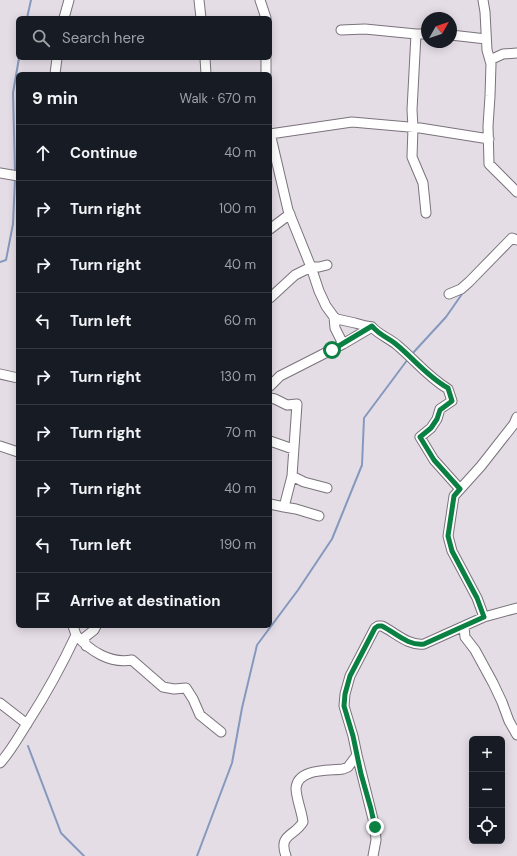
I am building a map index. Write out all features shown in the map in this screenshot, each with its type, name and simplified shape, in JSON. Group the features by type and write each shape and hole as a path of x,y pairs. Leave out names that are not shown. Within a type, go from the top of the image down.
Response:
{"street":[{"path":"65,16 69,0"},
{"path":"199,0 201,16"},
{"path":"260,0 265,16"},
{"path":"483,0 487,50 490,60 488,126 489,164 517,192"},
{"path":"341,30 365,29 421,34"},
{"path":"416,34 412,110 412,157 423,183 426,213"},
{"path":"457,36 486,39"},
{"path":"490,60 503,54 517,53"},
{"path":"55,72 57,60"},
{"path":"205,60 206,72"},
{"path":"266,60 266,72"},
{"path":"272,133 352,122 413,127 489,139"},
{"path":"272,142 288,210 326,306 337,319 372,326 375,330 396,344 417,362 432,378 448,388 452,401 440,410 437,419 431,428 420,437 434,460 460,489"},
{"path":"0,173 16,176"},
{"path":"272,228 290,214"},
{"path":"450,294 461,289 469,282 512,238 517,240"},
{"path":"272,296 295,274 310,267 327,265"},
{"path":"334,316 335,328 343,344"},
{"path":"272,384 280,376 343,344 372,326"},
{"path":"0,374 16,378"},
{"path":"272,398 275,398 287,405 297,404 292,476 284,507"},
{"path":"484,617 477,598 452,551 448,536 454,496 481,466 514,424 517,417"},
{"path":"272,442 293,449"},
{"path":"0,446 16,451"},
{"path":"292,476 304,482 327,488"},
{"path":"272,504 296,508 319,516"},
{"path":"373,856 376,840 375,827 353,736 344,706 345,694 350,676 375,628 382,626 407,642 416,645 424,644 484,617 517,608"},
{"path":"464,627 465,636 493,683 509,721 517,735"},
{"path":"74,628 76,635 86,646 101,655 122,662 132,660 163,686 174,689 186,688 200,715 221,732"},
{"path":"86,646 84,638 95,628"},
{"path":"0,763 27,724 51,684 76,635"},
{"path":"0,703 27,724"},
{"path":"286,856 283,844 285,839 297,830 303,822 296,788 298,782 307,773 343,769 348,767 357,755"}],"waterway":[{"path":"27,16 31,0"},
{"path":"17,72 19,60"},
{"path":"15,172 13,93 16,76"},
{"path":"0,262 6,260 13,224 15,179"},
{"path":"412,354 446,317 462,294"},
{"path":"272,625 298,590 332,539 362,465 364,418 408,359"},
{"path":"197,856 232,763 242,708 257,645 270,628"},
{"path":"28,746 61,833 84,856"}],"route":[{"path":"332,350 361,334 372,326 375,330 396,344 417,362 436,382 448,388 452,401 440,410 437,419 431,428 420,437 434,460 460,489 454,496 448,536 452,551 477,598 484,617 424,644 416,645 407,642 387,628 378,626 375,628 350,676 345,694 344,706 353,736 375,827"}]}
